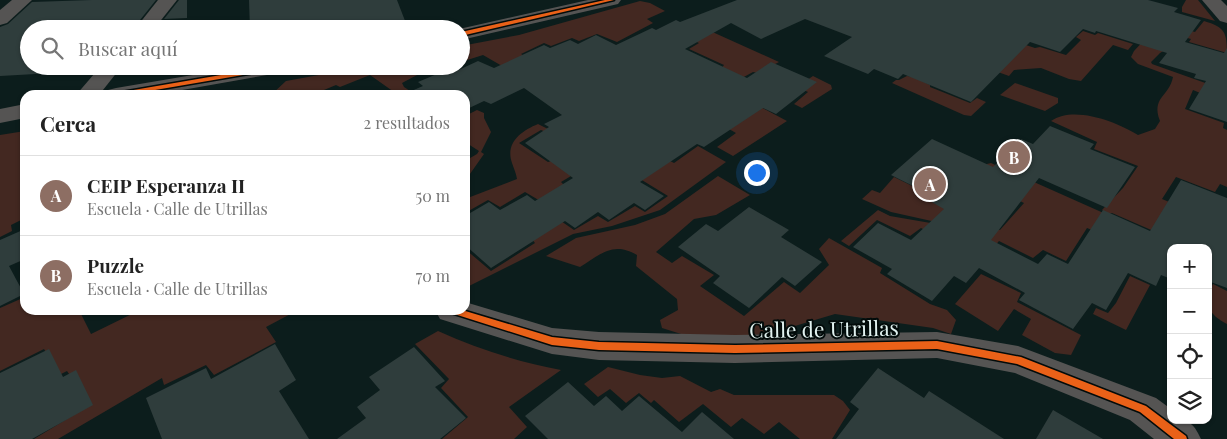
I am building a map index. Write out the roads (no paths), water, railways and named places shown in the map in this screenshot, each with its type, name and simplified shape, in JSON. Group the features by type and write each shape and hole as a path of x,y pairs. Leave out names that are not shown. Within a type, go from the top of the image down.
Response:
{"street":[{"path":"0,19 23,0"},
{"path":"151,20 168,0"},
{"path":"470,32 612,0"},
{"path":"1211,0 1227,17"},
{"path":"91,90 104,75"},
{"path":"164,90 250,81 264,75"},
{"path":"0,116 20,112"},
{"name":"Calle de Utrillas","path":"467,315 552,341 600,346 735,349 937,346 1009,358 1143,408 1182,439"}],"place":[{"name":"Puzzle","path":"1014,157"},
{"name":"CEIP Esperanza II","path":"930,184"}]}
